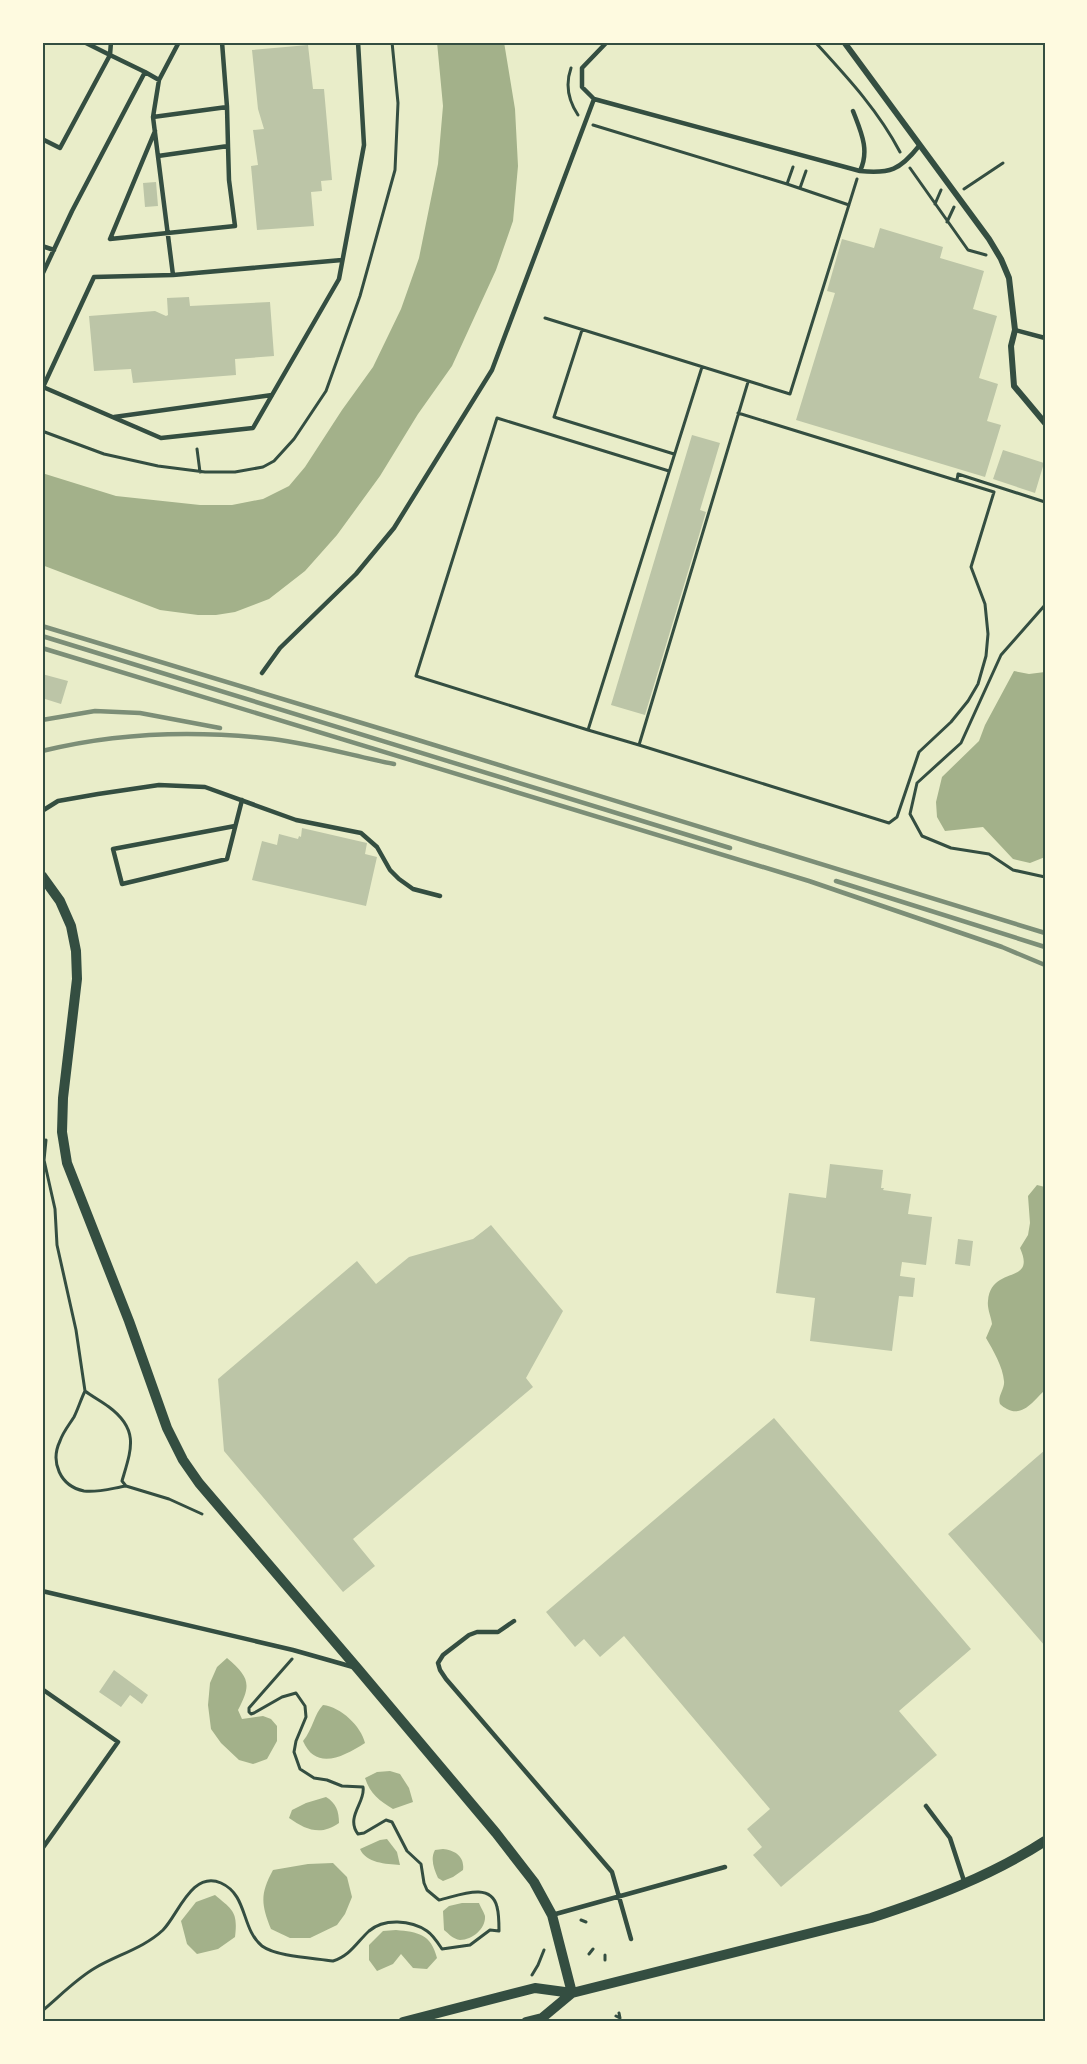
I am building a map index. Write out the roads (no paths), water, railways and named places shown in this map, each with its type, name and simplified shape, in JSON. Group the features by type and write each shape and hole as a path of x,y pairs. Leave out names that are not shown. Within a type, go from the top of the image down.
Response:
{"street":[{"path":"844,42 1001,259 1009,278 1015,330 1011,346 1014,387 1045,423"},
{"path":"42,876 60,901 71,926 76,951 77,980 63,1098 62,1132 67,1163 129,1321 167,1428 183,1460 199,1483 516,1857 534,1882 552,1915 572,1993"},
{"path":"403,2022 535,1988 572,1993 871,1918 965,1884 1016,1860 1045,1841"},
{"path":"526,2022 542,2018 572,1993"}],"lane":[{"path":"84,42 159,80"},
{"path":"42,138 60,148 110,55 111,42"},
{"path":"173,275 153,117 159,80 179,42"},
{"path":"155,131 110,239 235,226 229,180 222,42"},
{"path":"342,260 173,275 94,277 43,387 161,438 253,428 339,279 364,145 358,42"},
{"path":"605,44 582,68 582,87 594,99 860,171 878,173 900,166 919,146"},
{"path":"42,275 145,72"},
{"path":"262,673 280,648 356,574 394,528 492,370 594,99"},
{"path":"153,117 227,107"},
{"path":"853,111 865,142 865,160 860,171"},
{"path":"158,156 228,146"},
{"path":"42,246 54,250"},
{"path":"1015,330 1045,338"},
{"path":"113,417 272,395"},
{"path":"42,811 58,801 159,785 205,787 296,820 361,833 377,847 390,870 399,879 413,889 440,896"},
{"path":"235,826 113,849 122,884 227,859 242,800"},
{"path":"42,1591 298,1651 358,1669"},
{"path":"514,1621 498,1632 477,1632 470,1635 443,1655 438,1663 440,1670 612,1872 631,1939"},
{"path":"42,1689 118,1742 42,1849"},
{"path":"926,1806 950,1838 965,1884"},
{"path":"552,1915 725,1867"}],"railway":[{"path":"42,626 1045,933"},
{"path":"42,636 730,848"},
{"path":"42,648 809,881 1002,947 1045,965"},
{"path":"42,720 95,711 140,713 220,728"},
{"path":"42,751 128,736 215,734 288,741 394,764"},
{"path":"836,881 1045,947"}]}
